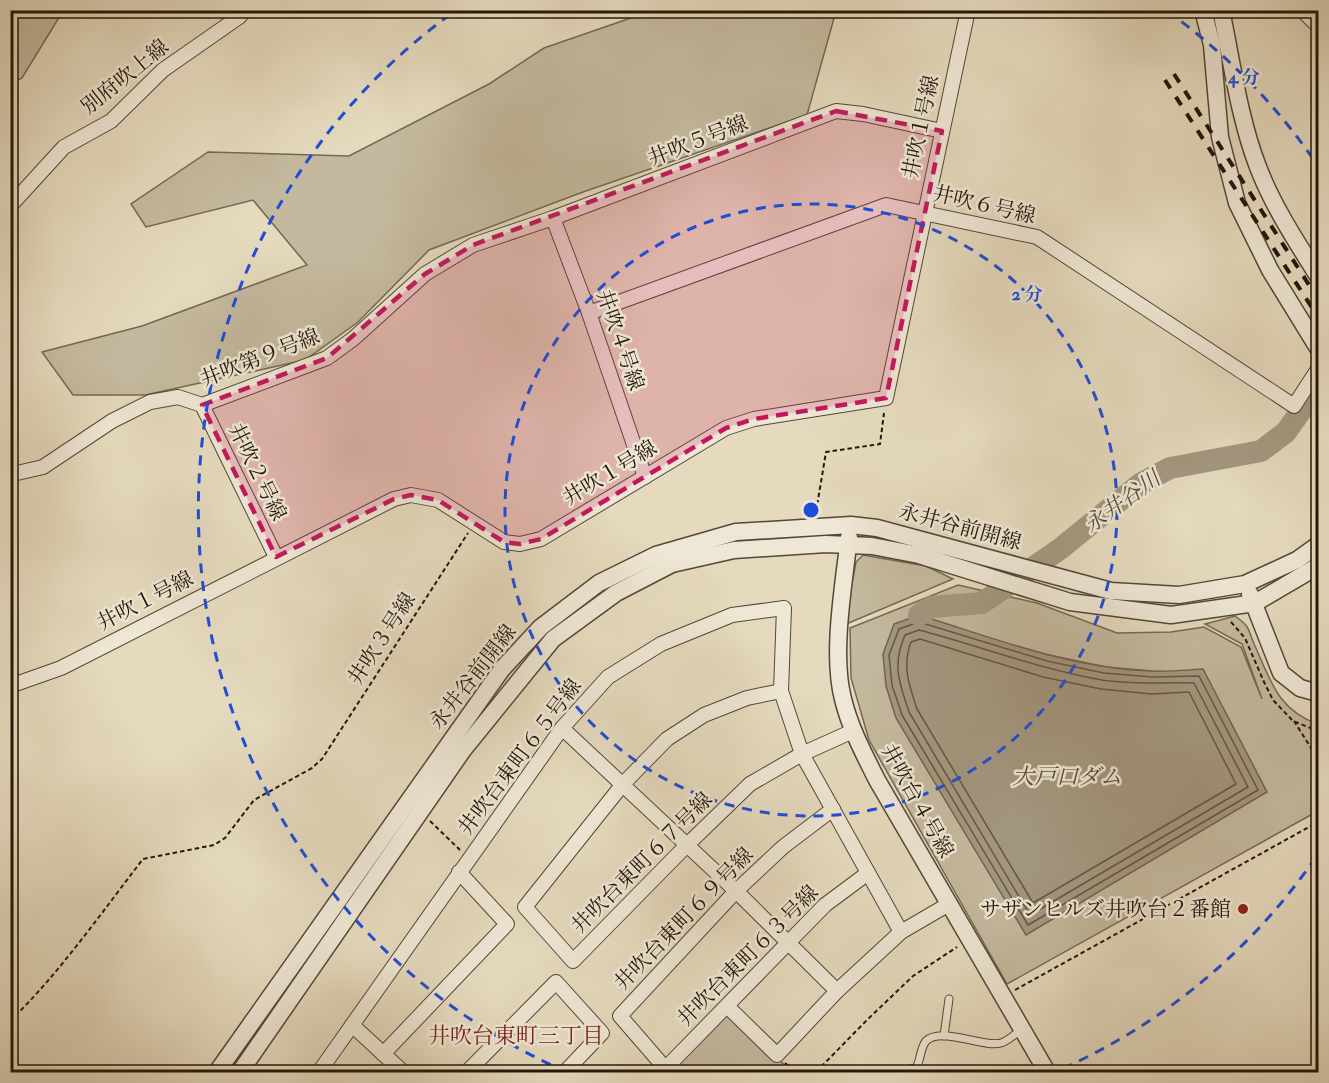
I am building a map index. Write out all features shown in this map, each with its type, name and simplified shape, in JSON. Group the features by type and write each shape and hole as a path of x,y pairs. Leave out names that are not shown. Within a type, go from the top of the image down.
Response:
{"street":[{"name":"別府吹上線","path":"10,206 64,147 111,122 163,70 239,17 244,10"},
{"name":"井吹１号線","path":"10,686 62,668 394,498 411,495 438,500 504,542 520,544 541,540 726,428 745,422 886,398 968,10"},
{"path":"1203,10 1212,45 1220,137 1237,203 1270,270 1318,348"},
{"path":"1221,10 1257,166 1267,189 1318,276"},
{"path":"1302,10 1318,26"},
{"name":"井吹５号線","path":"473,245 553,218 836,111 862,114 942,131"},
{"name":"井吹６号線","path":"589,313 886,205 1037,237 1294,406 1318,369"},
{"name":"井吹４号線","path":"553,218 589,313 645,477"},
{"name":"井吹第９号線","path":"10,472 17,473 44,467 112,421 150,402 178,397 201,405 327,358 353,339 425,273 473,245"},
{"name":"井吹２号線","path":"201,405 276,557"},
{"name":"井吹台４号線","path":"850,525 837,655 842,697 853,731 877,780 1047,1072"},
{"name":"永井谷前開線","path":"217,1072 502,669 541,627 599,583 656,555 736,532 850,525 877,528 1111,591 1179,595 1245,584 1297,560 1318,545"},
{"name":"永井谷前開線","path":"240,1072 463,750 554,639 616,593 672,564 734,550 826,544 872,546 919,555 1070,602 1171,615 1255,603 1318,566"},
{"path":"1245,584 1255,603 1281,673 1300,688 1318,693"},
{"name":"井吹台東町６５号線","path":"319,1072 562,728 608,677 661,644 732,615 784,608 781,691 802,754 901,932"},
{"name":"井吹台東町６７号線","path":"781,691 747,698 704,715 667,739 623,784 525,906 573,961 750,784 802,754 853,731"},
{"path":"562,728 736,891 837,991"},
{"name":"井吹台東町６９号線","path":"663,1070 620,1016 736,891 783,847 832,809"},
{"path":"383,1054 507,924 459,872"},
{"name":"井吹台東町６３号線","path":"663,1070 825,905 868,873"},
{"path":"727,1006 777,1055 837,991 901,932 949,904"},
{"path":"467,1072 556,982 602,1033 565,1072"},
{"path":"352,1025 403,1072"}],"lane":[{"path":"944,1036 949,999"},
{"path":"896,1072 916,1068 928,1039 944,1036 1000,1043 1022,1030"}],"path":[{"path":"816,512 826,452 880,444 886,398"},
{"name":"井吹３号線","path":"10,1021 25,1007 76,946 143,859 214,845 225,838 254,800 312,768 322,759 474,523"},
{"path":"1219,608 1245,638 1273,700 1293,721 1318,759"},
{"path":"1293,721 1318,731"},
{"path":"420,812 468,859"},
{"path":"1002,997 1318,822"},
{"path":"816,1072 913,976 969,939"}],"highlighted area":[{"path":"836,111 942,131 886,398 754,419 726,428 541,539 520,544 504,542 438,500 411,495 394,499 276,557 202,405 327,358 425,274 473,245"}],"shaded area":[{"path":"11,10 63,11 22,78 11,84"},
{"path":"651,11 836,11 807,115 583,192 429,250 358,322 305,360 145,395 73,395 42,352 142,326 307,265 253,200 146,227 131,204 208,152 349,156 489,84 544,48"},
{"path":"863,555 926,566 953,579 844,625 856,562"},
{"path":"958,585 1037,603 1117,633 1171,632 1204,627 1241,647 1262,699 1242,644 1205,624 1235,616 1248,629 1278,694 1294,711 1318,724 1318,811 1007,984 869,740 851,678 850,628","holes":["1049,655 1106,667 1152,671 886,686"]},
{"path":"728,1012 792,1072 668,1072"}],"water":[{"name":"大戸口ダム","path":"919,615 1034,651 1092,665 1152,671 1203,669 1267,792 1026,935 896,718 886,686 883,654 894,624"}],"waterway":[{"name":"永井谷川","path":"919,615 931,607 982,603 1060,549 1140,484 1170,468 1261,451 1286,432 1318,387"}],"railway":[{"path":"1174,74 1318,299"},
{"path":"1165,80 1318,317"}],"place":[{"name":"サザンヒルズ井吹台２番館","path":"1243,909"}],"district":[{"name":"井吹台東町三丁目","path":"516,1036"}]}
